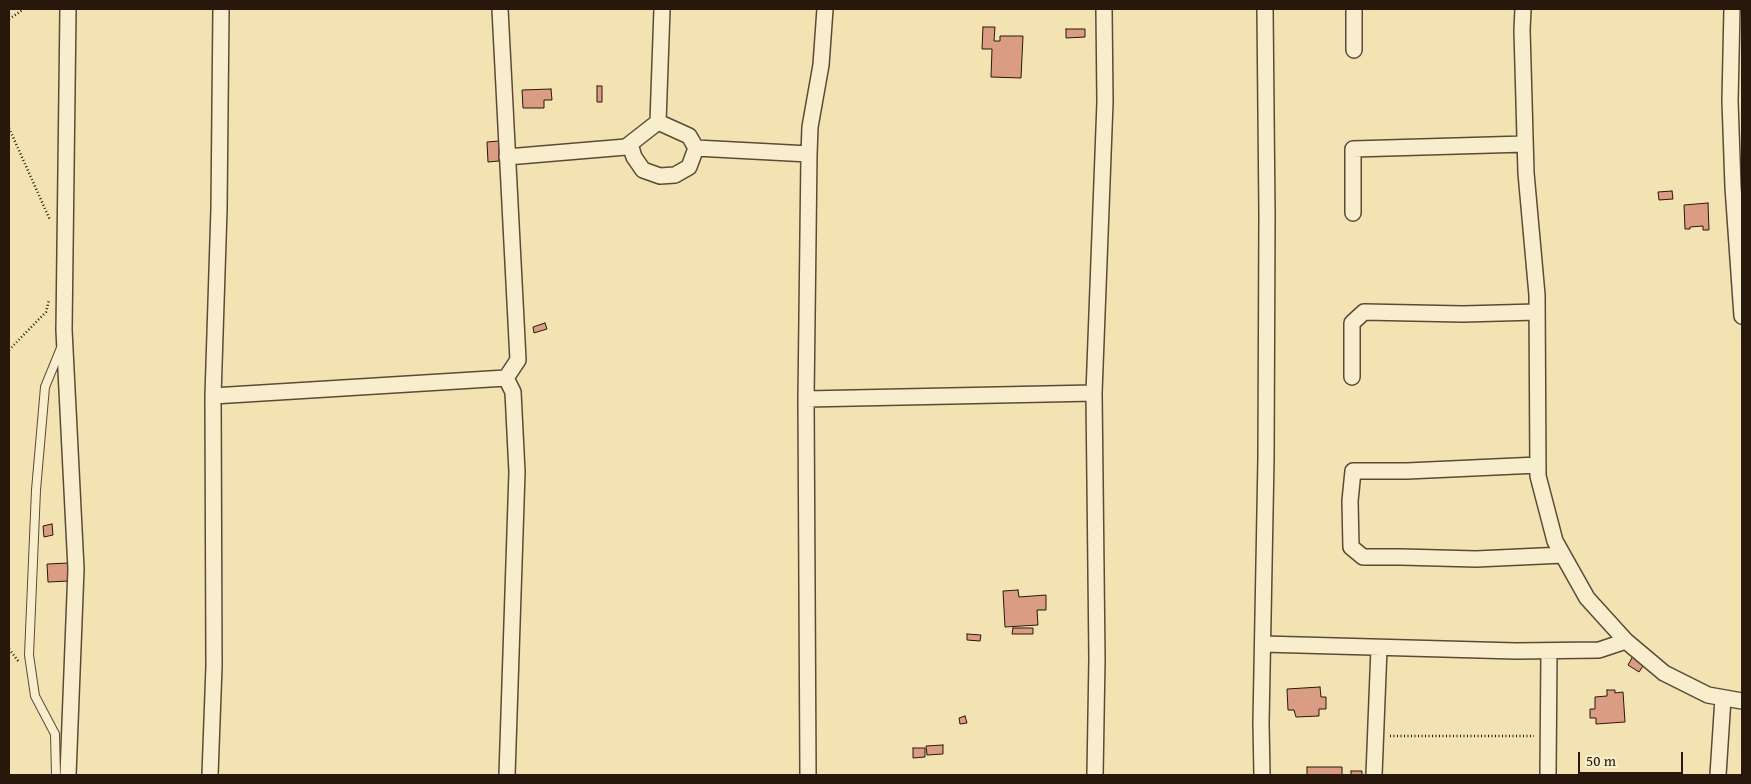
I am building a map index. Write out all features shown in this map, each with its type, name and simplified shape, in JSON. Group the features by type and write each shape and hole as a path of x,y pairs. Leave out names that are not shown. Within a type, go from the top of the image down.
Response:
{"street":[{"path":"68,9 64,339 76,569 68,775"},
{"path":"210,775 214,666 213,396 219,209 221,9"},
{"path":"500,9 518,360 506,378"},
{"path":"508,157 626,148 658,122 662,9"},
{"path":"808,775 806,399 809,154 810,127 821,65 825,9"},
{"path":"1095,775 1097,658 1094,393 1105,102 1104,9"},
{"path":"1262,775 1267,215 1265,9"},
{"path":"1354,9 1354,50"},
{"path":"1523,9 1526,173 1537,295 1538,476 1555,542 1587,598 1626,641 1664,673 1708,695 1742,701"},
{"path":"1732,9 1730,101 1732,177 1742,316"},
{"path":"630,144 634,157 643,170 660,176 675,175 689,168 696,148 689,136 658,122"},
{"path":"1353,213 1353,149 1525,144"},
{"path":"696,148 809,154"},
{"path":"1352,377 1352,323 1364,312 1463,314 1537,312"},
{"path":"213,396 506,378"},
{"path":"506,378 513,392 517,472 507,775"},
{"path":"806,399 1094,393"},
{"path":"1538,465 1407,471 1353,471 1350,501 1351,547 1363,557 1401,556 1476,559 1563,555"},
{"path":"1262,644 1549,651 1599,650 1626,641"},
{"path":"1374,775 1379,648"},
{"path":"1548,775 1549,651"},
{"path":"1718,775 1723,698"}],"lane":[{"path":"56,775 55,734 35,696 29,655 36,490 45,387 64,339"}],"path":[{"path":"9,20 24,9"},
{"path":"9,128 53,227"},
{"path":"9,350 46,312 51,295"},
{"path":"1375,736 1548,736"}],"building":[{"path":"983,27 995,27 994,41 1000,41 1000,36 1023,36 1021,78 991,77 992,49 982,49"},
{"path":"1066,29 1085,29 1085,37 1066,38"},
{"path":"597,86 602,86 602,102 597,102"},
{"path":"551,89 552,100 544,100 544,108 523,108 522,90"},
{"path":"499,141 499,161 488,162 487,142"},
{"path":"1672,191 1673,199 1659,200 1658,192"},
{"path":"1708,203 1709,230 1703,230 1703,226 1685,229 1684,205"},
{"path":"545,323 547,329 534,333 533,327"},
{"path":"52,524 53,535 44,537 43,526"},
{"path":"69,563 69,581 48,582 47,564"},
{"path":"1018,590 1019,597 1046,595 1046,610 1037,610 1038,625 1005,627 1003,591"},
{"path":"1013,628 1033,628 1033,634 1012,634"},
{"path":"967,634 981,635 980,641 967,640"},
{"path":"1633,656 1645,663 1639,672 1628,665"},
{"path":"1320,687 1321,697 1326,697 1326,709 1319,709 1319,716 1296,717 1294,710 1288,710 1287,689"},
{"path":"1607,690 1615,690 1615,693 1623,692 1625,722 1596,724 1596,718 1590,718 1590,709 1595,709 1595,697 1607,696"},
{"path":"965,716 967,723 960,724 959,718"},
{"path":"943,745 943,754 927,755 926,746"},
{"path":"913,748 925,748 925,757 913,758"},
{"path":"1307,767 1342,767 1342,775 1307,775"},
{"path":"1351,771 1362,771 1362,775 1351,775"}]}
